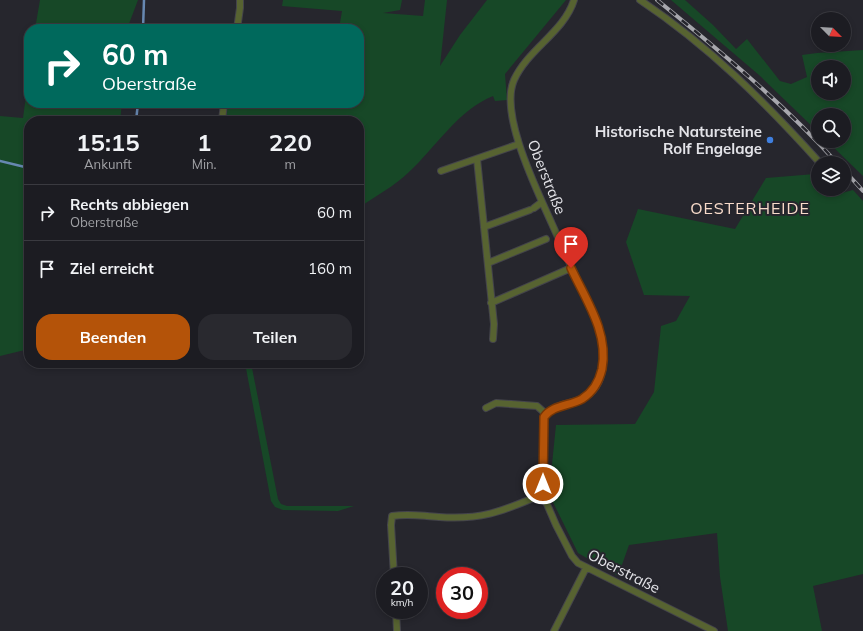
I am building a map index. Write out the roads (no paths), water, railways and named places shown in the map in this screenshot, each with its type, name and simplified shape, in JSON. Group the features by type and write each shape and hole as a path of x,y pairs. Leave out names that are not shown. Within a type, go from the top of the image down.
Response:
{"street":[{"path":"238,24 240,0"},
{"name":"Oberstraße","path":"574,0 561,23 519,70 511,90 513,117 519,144 542,202 601,334 604,351 603,363 597,384 591,392 581,399 550,411 546,414 543,421 543,495 545,503 572,556 578,563 714,631"},
{"path":"640,0 662,14 745,83 813,156"},
{"path":"441,172 519,144"},
{"path":"477,159 494,324 493,339"},
{"path":"484,227 532,209 542,202"},
{"path":"488,263 546,239"},
{"path":"491,303 571,268"},
{"path":"486,408 496,403 537,406 546,414"},
{"path":"393,567 391,525 392,516 407,513 439,517 480,516 493,514 543,495"},
{"path":"554,631 586,568"},
{"path":"396,619 397,631"}],"waterway":[{"path":"143,24 144,0"},
{"path":"137,108 137,116"},
{"path":"0,161 24,167"}],"railway":[{"path":"657,0 727,58 773,99 795,119 830,156"},
{"path":"851,178 863,191"}],"place":[{"name":"Historische Natursteine Rolf Engelage","path":"770,140"}],"district":[{"name":"OESTERHEIDE","path":"750,208"}]}
